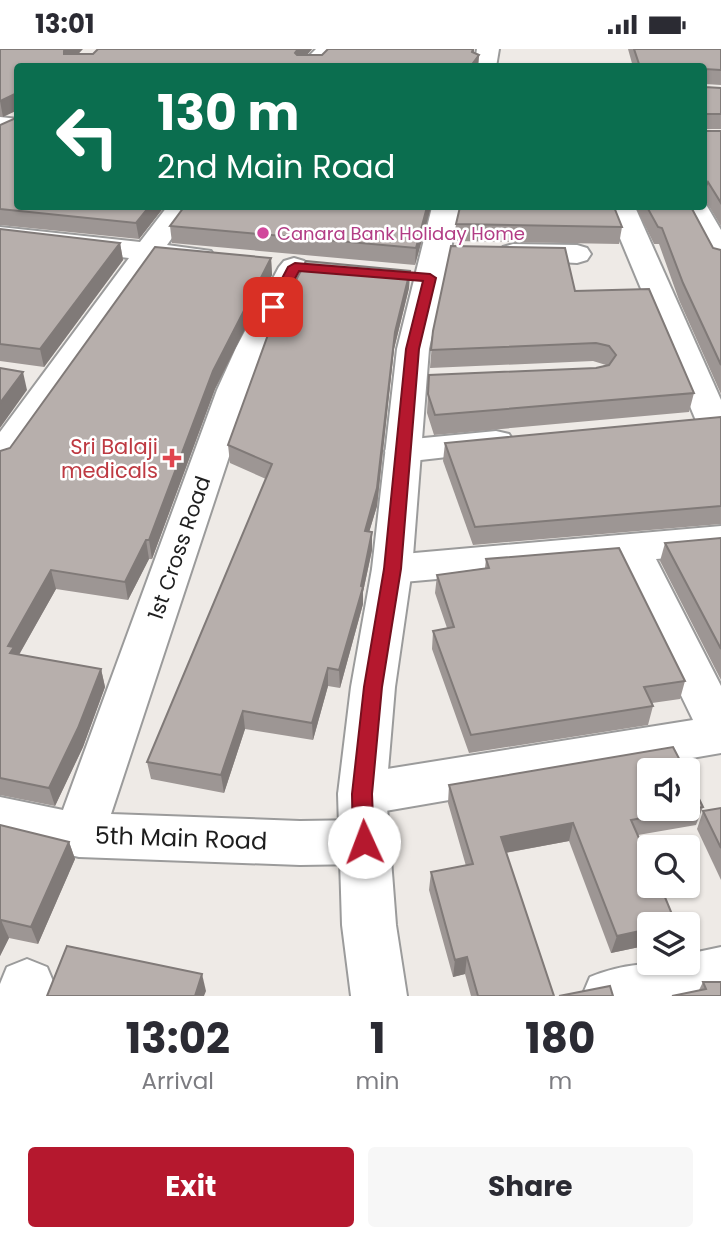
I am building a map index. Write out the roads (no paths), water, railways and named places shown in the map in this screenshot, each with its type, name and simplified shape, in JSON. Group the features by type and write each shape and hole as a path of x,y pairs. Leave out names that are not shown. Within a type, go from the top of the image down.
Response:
{"street":[{"path":"0,457 178,210"},
{"path":"379,996 369,925 362,794 373,687 392,569 403,451 423,381 413,349 443,262 446,210"},
{"path":"622,210 718,423 674,427"},
{"path":"697,210 721,257"},
{"path":"0,235 228,260"},
{"path":"443,262 576,254"},
{"name":"1st Cross Road","path":"79,835 234,390 252,348 295,267"},
{"path":"14,375 55,382"},
{"path":"403,451 525,440"},
{"path":"392,569 721,540"},
{"path":"362,794 721,732 630,548"},
{"name":"5th Main Road","path":"0,818 79,835 300,843 364,842"},
{"path":"610,996 721,974"}],"place":[{"name":"Canara Bank Holiday Home","path":"263,233"},
{"name":"Sri Balaji medicals","path":"172,458"}]}
